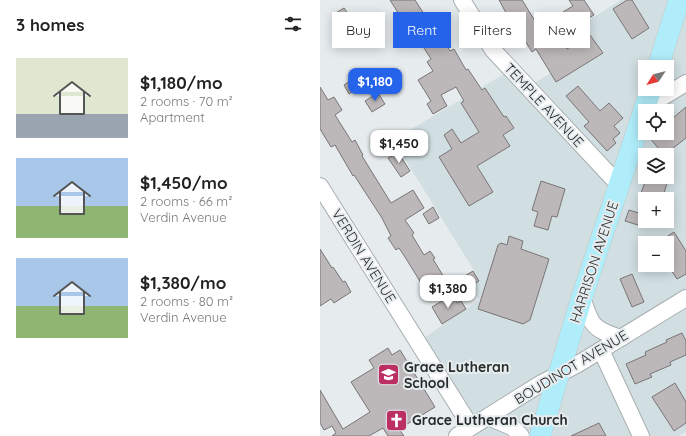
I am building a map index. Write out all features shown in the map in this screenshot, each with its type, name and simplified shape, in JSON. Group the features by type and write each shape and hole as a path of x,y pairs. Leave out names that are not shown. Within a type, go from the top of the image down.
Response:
{"main road":[{"path":"660,60 679,0"},
{"name":"HARRISON AVENUE","path":"540,436 582,297 638,125"}],"street":[{"name":"TEMPLE AVENUE","path":"462,0 493,50 619,185"},
{"path":"651,104 686,83"},
{"name":"VERDIN AVENUE","path":"320,186 471,427"},
{"path":"582,297 589,319 593,325 606,333 621,338"},
{"name":"BOUDINOT AVENUE","path":"457,436 540,384 601,350 686,298"},
{"path":"601,350 641,436"},
{"path":"488,417 512,427 521,436"}],"shaded area":[{"path":"621,0 686,0 686,432 679,436 457,436 471,427 418,342 479,300 471,286 480,280 393,140 511,70 528,87 596,45 590,35 590,20"}],"building":[{"path":"390,0 415,0 423,12 398,12"},
{"path":"499,0 522,0 534,19 534,48 590,48 590,35 603,53 556,82 536,49 532,52 526,42 526,12 506,12"},
{"path":"569,0 584,0 594,15 590,17 590,12 563,12 573,6"},
{"path":"627,0 632,0 649,28 632,39 613,9"},
{"path":"344,8 347,12 337,12"},
{"path":"424,48 448,48 450,51 454,49 466,70 468,69 482,90 485,88 504,117 506,116 514,128 503,135 510,146 477,166 493,192 469,206 439,157 452,149 444,135 452,129 461,143 479,132 461,103 464,101 456,87 441,95 447,106 433,114 427,104 431,101 418,80 433,71 427,62 431,59"},
{"path":"353,79 358,88 349,94 344,85"},
{"path":"578,86 600,111 609,103 623,118 614,126 620,133 613,139 616,143 607,151 584,126 589,122 566,96"},
{"path":"320,87 328,100 334,97 342,110 335,115 352,142 355,140 363,155 362,156 391,203 413,190 424,208 405,220 414,233 412,235 424,255 430,251 445,279 426,291 399,248 396,250 388,238 391,236 382,218 354,175 353,176 335,145 331,147 320,129"},
{"path":"378,93 385,104 372,112 365,101"},
{"path":"686,107 686,138 673,148 658,148 652,140 674,140 674,117"},
{"path":"398,152 410,171 401,177 388,158"},
{"path":"541,181 565,189 557,217 552,216 548,230 534,226 538,212 532,210"},
{"path":"644,184 667,184 664,192 641,192"},
{"path":"433,207 439,218 429,224 423,214"},
{"path":"629,210 638,213 638,225 625,221"},
{"path":"674,232 686,251 686,274 677,279 672,272 674,272 674,236 668,236"},
{"path":"509,236 523,241 521,249 549,259 530,320 523,324 478,309 498,245 501,243 507,245"},
{"path":"320,249 332,268 333,267 343,282 345,281 351,292 334,303 331,299 320,306"},
{"path":"473,271 479,281 469,287 463,277"},
{"path":"632,274 644,302 632,307 620,279"},
{"path":"452,295 457,303 461,301 466,309 442,324 432,307"},
{"path":"682,333 686,341 686,355 670,362 671,365 650,374 652,377 635,384 626,364 646,355 645,352"},
{"path":"388,348 392,355 400,350 435,407 399,429 404,436 388,436 383,428 369,436 332,436 336,433 332,426 324,430 320,423 320,390 343,429 370,412 351,382 374,368 369,360"},
{"path":"675,383 686,402 686,423 674,431 652,397"},
{"path":"599,423 606,436 571,436"}],"place":[{"name":"Grace Lutheran School","path":"389,375"},
{"name":"Grace Lutheran Church","path":"396,420"}]}
